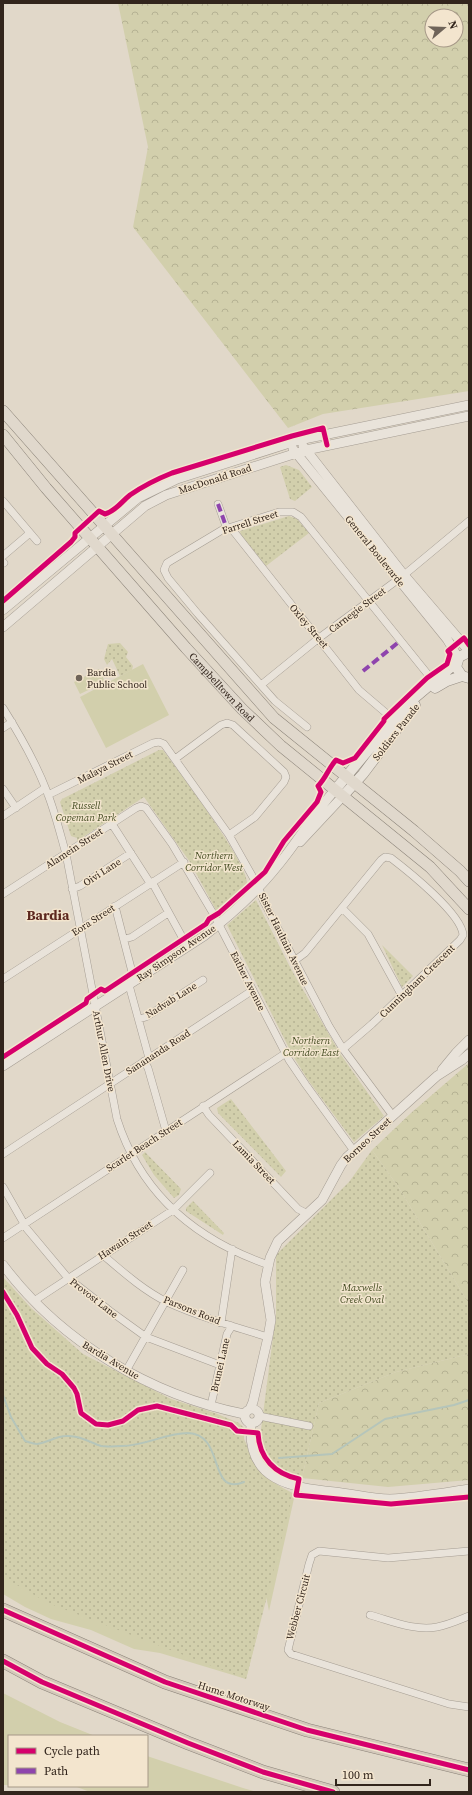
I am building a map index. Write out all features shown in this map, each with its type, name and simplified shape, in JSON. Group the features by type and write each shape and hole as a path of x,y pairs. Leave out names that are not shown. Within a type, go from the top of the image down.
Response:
{"highway":[{"name":"Hume Motorway","path":"3,1610 164,1682 307,1730 469,1770"},
{"path":"3,1661 42,1682 188,1743 263,1772 333,1792"}],"main road":[{"name":"Campbelltown Road","path":"3,411 274,718 424,839 469,881"},
{"name":"Campbelltown Road","path":"3,435 46,488 99,546 186,648 242,709 281,746 430,868 469,909"},
{"name":"Soldiers Parade","path":"351,779 393,719 420,692 457,662 462,654 469,651"},
{"path":"457,662 457,671 466,677"},
{"name":"Soldiers Parade","path":"351,779 417,703 438,686 454,678 466,677"},
{"path":"393,719 400,719 411,706 417,703"},
{"path":"339,793 351,779"}],"street":[{"path":"467,406 468,416"},
{"name":"MacDonald Road","path":"3,610 138,498 160,486 177,479 299,440 467,406"},
{"name":"MacDonald Road","path":"3,627 112,536 145,506 166,495 306,450 468,416"},
{"path":"299,440 373,535 400,577 469,651"},
{"name":"General Boulevarde","path":"288,444 400,577 447,639 456,654 457,662"},
{"path":"3,501 37,541"},
{"name":"Oxley Street","path":"218,504 229,528 319,638 359,690 393,719"},
{"name":"Farrell Street","path":"307,726 275,701 168,578 164,570 171,560 214,534 229,528 279,512 293,512 300,517 434,682"},
{"name":"Carnegie Street","path":"261,685 319,638 369,602 469,521"},
{"path":"3,560 30,532"},
{"name":"Arthur Allen Drive","path":"3,708 12,722 47,792 66,854 79,929 96,1006 117,1119 131,1154 149,1183 173,1210 203,1235 269,1265"},
{"path":"3,728 12,722"},
{"path":"175,759 221,725 227,723 233,725 284,772 286,777 284,782 259,813 250,822 229,835"},
{"name":"Malaya Street","path":"3,816 47,792 153,743 162,742"},
{"name":"Sister Haultain Avenue","path":"162,742 229,835 259,888 263,900 294,961 343,1049 393,1116"},
{"path":"3,789 16,808"},
{"name":"Ray Simpson Avenue","path":"3,1066 133,982 219,924 259,888 339,793"},
{"name":"Alamein Street","path":"3,894 138,807 146,808"},
{"name":"Eather Avenue","path":"146,808 184,862 219,924 286,1053 306,1086 354,1151"},
{"path":"112,824 151,882 187,946"},
{"name":"Oivi Lane","path":"72,889 80,886 131,853"},
{"name":"Cunningham Crescent","path":"294,961 305,953 380,860 389,857 424,885 442,903 459,924 463,932 462,937 402,996 343,1049"},
{"name":"Eora Street","path":"3,979 184,862"},
{"path":"115,906 125,939 132,972 148,1068 163,1126 166,1131"},
{"path":"342,908 370,937 402,996"},
{"path":"125,939 132,937 168,913"},
{"name":"Nadvab Lane","path":"139,1019 146,1017 203,980"},
{"name":"Sanananda Road","path":"3,1154 253,990"},
{"name":"Borneo Street","path":"437,1076 469,1040"},
{"name":"Scarlet Beach Street","path":"3,1238 286,1053"},
{"name":"Borneo Street","path":"247,1412 253,1402 268,1338 270,1314 267,1305 265,1282 269,1265 278,1241 322,1200 341,1165 354,1151 437,1076 469,1054"},
{"name":"Lamia Street","path":"204,1106 209,1115 298,1209 308,1214"},
{"name":"Hawain Street","path":"34,1301 173,1210 210,1173"},
{"name":"Provost Lane","path":"3,1186 24,1224 68,1278 146,1337 220,1365"},
{"name":"Brunei Lane","path":"221,1323 232,1249"},
{"name":"Parsons Road","path":"103,1255 138,1284 167,1302 221,1323 268,1338"},
{"name":"Bardia Avenue","path":"3,1265 14,1280 56,1322 79,1341 126,1371 151,1384 211,1405 247,1412"},
{"path":"126,1371 184,1270"},
{"name":"Brunei Lane","path":"211,1405 227,1334 232,1326"},
{"path":"256,1410 259,1416 258,1421 251,1424 246,1421 247,1412 256,1410"},
{"path":"259,1416 290,1421 308,1426"},
{"path":"251,1424 251,1441 260,1464 273,1477 291,1486 390,1499 469,1490"},
{"name":"Webber Circuit","path":"469,1552 388,1558 319,1551 312,1555 309,1564 288,1650 291,1654 434,1699 469,1707"},
{"path":"370,1614 400,1624 420,1628 438,1627 469,1616"}],"green space":[{"path":"118,3 469,3 469,391 323,414 288,428 133,227 148,147"},
{"path":"286,465 299,470 312,487 295,501 290,499 280,467"},
{"path":"289,516 297,519 309,533 266,566 241,535 240,531"},
{"path":"120,643 128,652 126,657 133,666 132,670 120,676 112,659 107,665 104,659 108,644"},
{"path":"143,664 169,715 106,748 80,697"},
{"path":"99,669 105,682 80,694 74,682"},
{"name":"Northern Corridor West","path":"159,750 163,750 212,818 238,859 245,875 247,885 220,911 216,910 190,862 144,797 77,841 77,838 71,836 60,802 62,799"},
{"name":"Northern Corridor East","path":"256,900 291,969 341,1055 384,1116 354,1142 308,1080 293,1056 227,925"},
{"path":"382,945 413,976 402,987"},
{"path":"469,1063 469,1304 399,1188 372,1150 411,1113"},
{"path":"231,1099 286,1171 281,1177 218,1113 217,1108"},
{"name":"Maxwells Creek Oval","path":"372,1150 399,1188 469,1304 469,1354 396,1372 319,1403 302,1478 281,1470 272,1462 259,1445 276,1314 276,1255 349,1182"},
{"path":"145,1152 181,1189 179,1195 174,1198 154,1175 142,1155"},
{"path":"193,1201 224,1233 223,1235 186,1211 186,1208"},
{"path":"3,1277 31,1308 83,1354 171,1399 215,1413 239,1423 244,1428 244,1439 262,1478 279,1489 293,1494 246,1679 48,1603 3,1577"},
{"path":"469,1354 469,1480 388,1487 302,1478 319,1403 396,1372"},
{"path":"244,1439 253,1458 263,1472 276,1484 295,1494 269,1611 266,1596 268,1551 251,1464"},
{"path":"3,1516 257,1636 246,1679 160,1653 134,1649 91,1630 51,1619 25,1607 3,1594"},
{"path":"3,1693 60,1722 92,1735 8,1735 8,1785 3,1785"},
{"path":"148,1756 257,1792 90,1792 77,1787 148,1787"}],"waterway":[{"path":"3,1395 11,1417 25,1441 37,1444 62,1436 71,1436 101,1446 122,1446 139,1444 172,1435 188,1433 200,1436 208,1443 220,1473 225,1481 233,1484 244,1482"},
{"path":"279,1458 332,1454 385,1419 454,1405 469,1400"}],"marked path":[{"path":"218,504 227,529"},
{"path":"363,671 400,641"}],"cycle path":[{"path":"3,601 71,542 75,537 75,533 99,511 105,514 109,513 130,495 156,480 172,473 323,428 327,445"},
{"path":"3,1057 86,1003 87,999 101,989 105,991 206,924 209,919 219,913 265,872 284,841 317,802 321,792 318,786 336,760 343,763 355,758 384,719 427,678 447,664 450,654 448,651 464,638 469,645"},
{"path":"3,1292 17,1315 32,1348 47,1364 62,1374 74,1388 77,1394 81,1413 96,1424 108,1425 123,1421 138,1410 157,1406 231,1425 237,1431 258,1433 261,1450 270,1464 290,1477 299,1479 296,1495 391,1504 469,1497"},
{"path":"3,1610 165,1682 307,1730 469,1770"},
{"path":"3,1661 42,1682 188,1743 263,1772 333,1792"}],"place":[{"name":"Bardia Public School","path":"79,678"}],"district":[{"name":"Bardia","path":"48,915"}],"park label":[{"name":"Russell Copeman Park","path":"86,810"}]}
